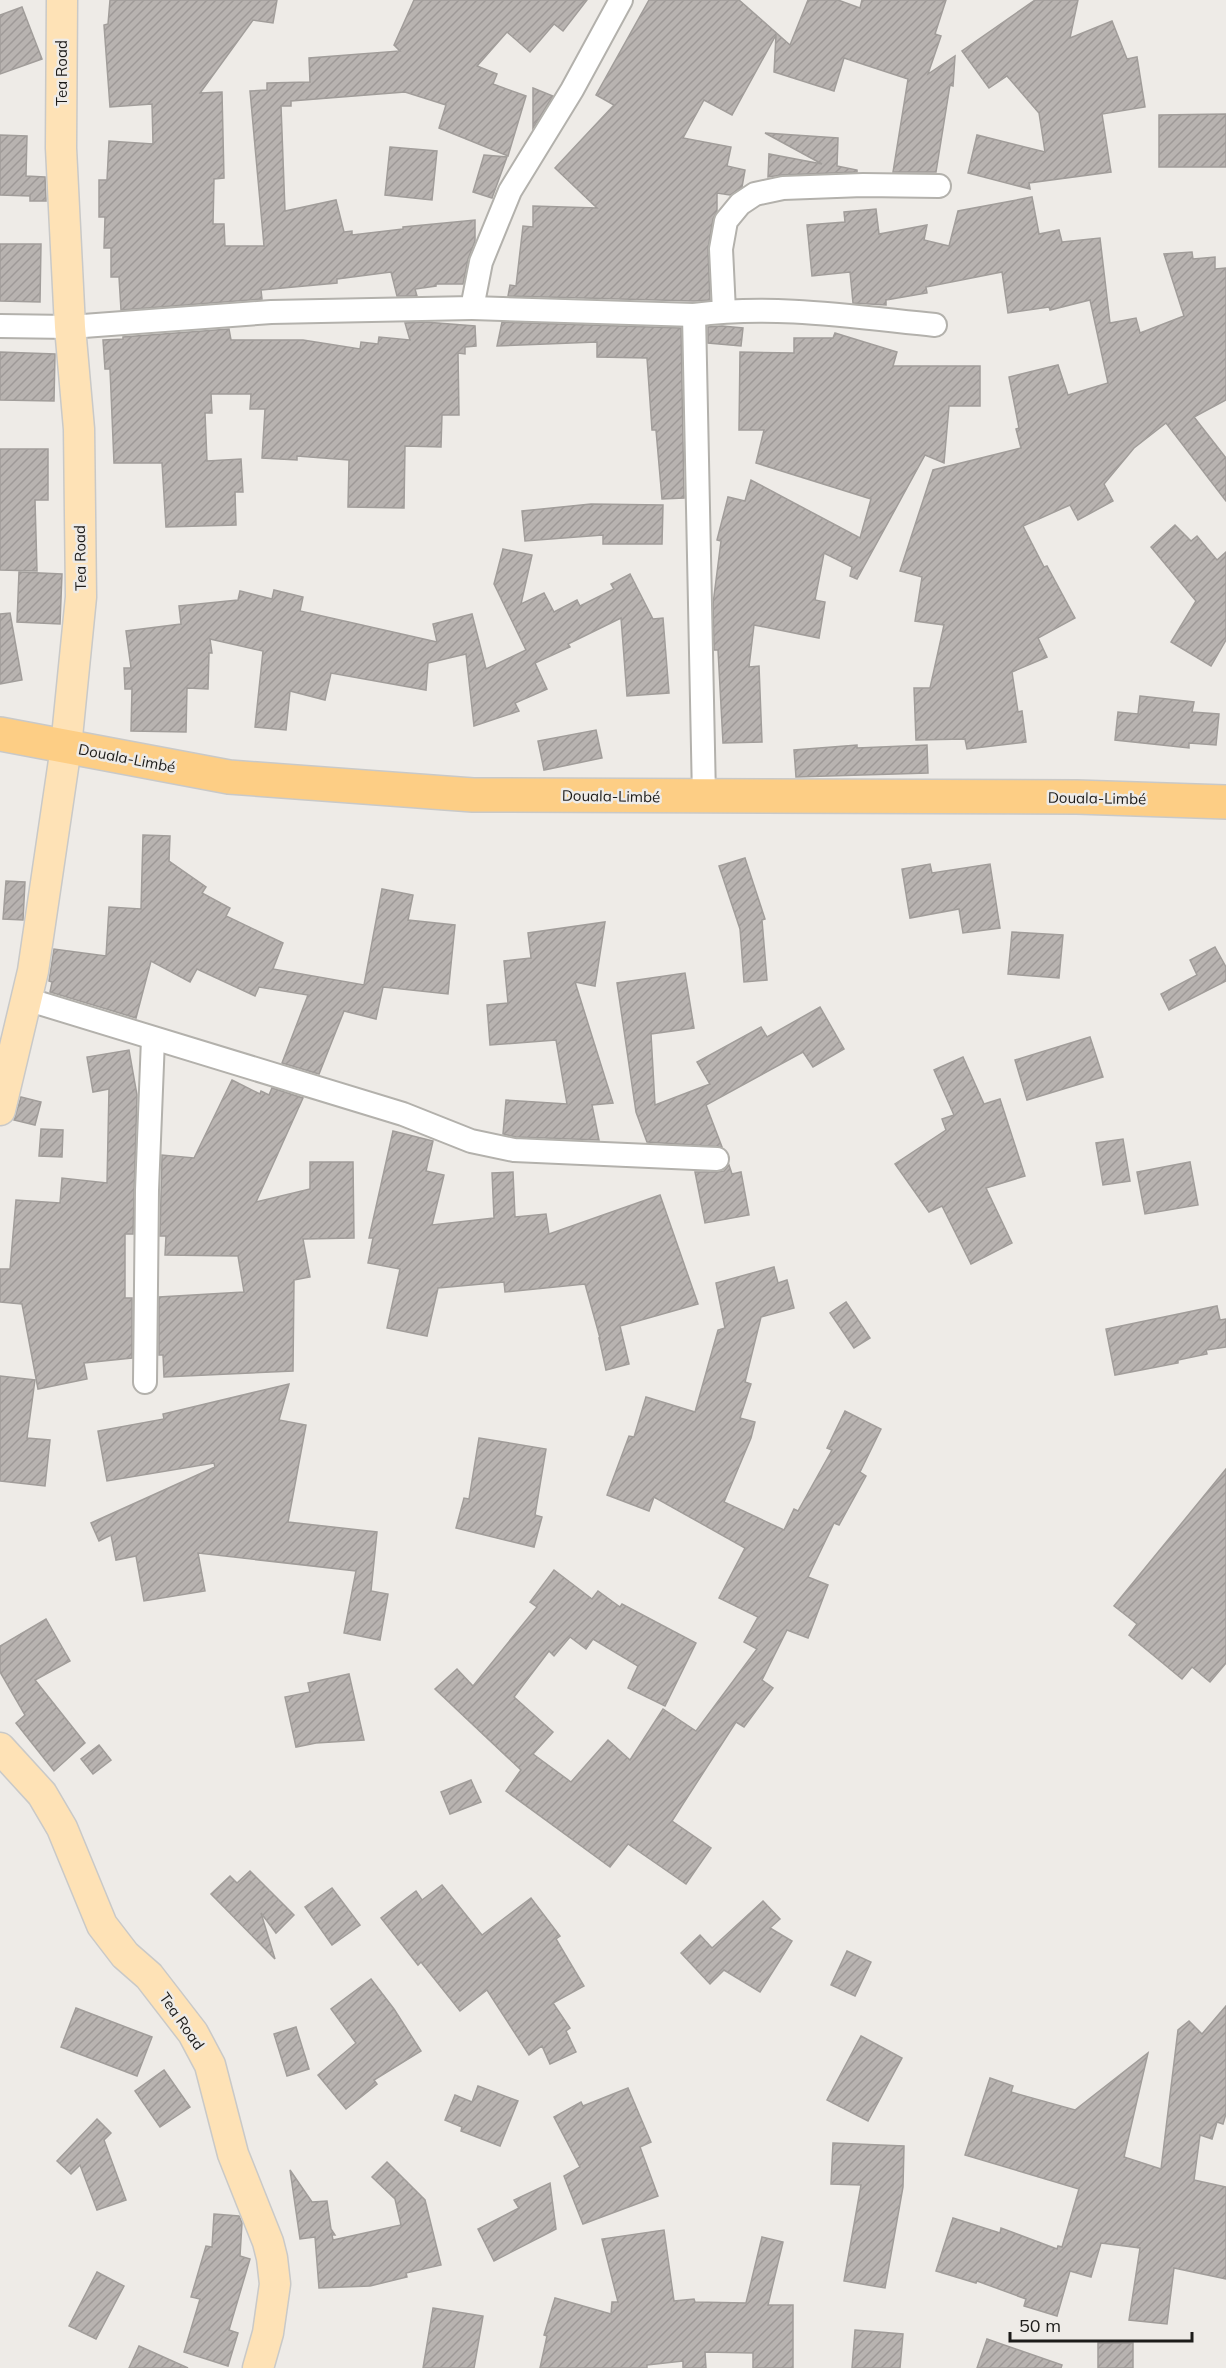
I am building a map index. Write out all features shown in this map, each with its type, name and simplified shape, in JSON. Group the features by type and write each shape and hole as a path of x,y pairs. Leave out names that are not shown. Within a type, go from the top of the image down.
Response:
{"highway":[{"name":"Douala-Limbé","path":"0,734 229,777 473,795 1077,797 1226,802"}],"main road":[{"name":"Tea Road","path":"0,1110 33,971 66,747 81,597 79,429 70,327 61,148 62,0"},
{"name":"Tea Road","path":"0,1748 42,1794 62,1828 102,1925 125,1954 149,1976 194,2033 210,2065 233,2154 268,2242 272,2258 275,2284 268,2333 258,2368"}],"street":[{"path":"472,308 482,262 510,191 572,90 621,0"},
{"path":"724,311 721,249 726,220 740,204 755,194 783,188 863,185 939,186"},
{"path":"0,326 70,327 271,312 472,308 694,315 724,311 778,310 935,325"},
{"path":"694,315 704,797"},
{"path":"26,999 403,1114 471,1141 514,1150 717,1159"},
{"path":"145,1382 147,1190 153,1039"}],"building":[{"path":"110,0 277,0 273,23 253,20 200,93 222,92 224,178 214,179 213,224 224,224 225,246 264,246 250,91 267,90 267,83 310,82 309,58 400,51 394,45 414,0 587,0 563,31 554,24 530,52 507,32 477,66 497,74 493,84 526,96 508,156 439,128 446,105 405,92 291,101 291,106 281,106 285,211 336,200 344,232 352,231 352,235 475,220 475,241 468,259 463,284 436,284 436,286 415,289 417,296 397,296 391,272 337,279 337,283 261,290 262,299 121,310 119,277 111,277 111,248 104,248 105,217 99,217 99,180 107,180 109,141 153,144 152,104 110,107 104,25 108,24"},
{"path":"649,0 739,0 790,45 808,0 838,0 860,8 862,0 946,0 935,34 941,36 928,74 955,56 953,86 950,85 936,172 893,172 908,79 844,58 834,91 774,72 776,35 732,115 704,100 683,138 731,147 727,166 745,170 742,187 730,195 717,193 717,211 713,219 708,249 710,300 508,296 510,285 516,286 523,226 533,227 533,206 597,208 555,168 614,105 596,95"},
{"path":"1035,0 1078,0 1070,38 1112,21 1127,59 1137,57 1145,107 1102,114 1111,172 1029,183 1030,189 968,173 977,135 1045,152 1039,113 1007,76 989,88 962,51"},
{"path":"22,7 42,59 0,74 0,15"},
{"path":"533,88 553,96 533,128"},
{"path":"1226,114 1226,167 1159,167 1159,115"},
{"path":"765,133 838,138 837,166 857,170 857,172 768,177 769,154 822,164"},
{"path":"0,135 27,136 26,176 45,177 46,201 30,201 30,196 0,195"},
{"path":"390,147 437,151 432,200 385,195"},
{"path":"484,155 507,157 492,198 473,192"},
{"path":"1032,197 1039,234 1059,230 1062,242 1100,238 1110,323 1136,318 1140,333 1184,316 1164,254 1192,252 1193,259 1215,257 1215,269 1226,268 1226,400 1194,417 1226,458 1226,501 1166,423 1134,448 1104,484 1113,501 1078,520 1070,505 1023,526 1044,567 1047,566 1075,618 1038,638 1047,657 1012,672 1018,712 1022,711 1026,742 967,749 965,739 916,740 914,688 930,688 944,625 915,621 922,577 900,571 933,470 1021,448 1009,377 1058,365 1068,395 1108,383 1090,300 1050,310 1049,307 1008,313 1002,272 926,287 927,293 886,300 886,305 853,303 850,272 812,276 807,225 845,222 844,212 876,209 879,234 927,225 924,240 949,246 958,211"},
{"path":"0,244 41,244 40,302 0,301"},
{"path":"425,322 475,326 476,346 465,347 465,354 458,353 459,415 442,415 441,447 405,446 404,508 348,507 349,460 297,456 297,460 262,458 265,409 250,409 251,394 211,394 212,413 205,413 207,461 241,459 243,492 235,492 236,525 166,527 162,463 114,463 110,369 105,369 103,340 229,329 231,340 303,340 360,349 361,342 378,344 379,337 410,340 405,323"},
{"path":"502,322 681,328 684,498 662,499 656,430 652,430 647,358 597,357 597,342 497,346"},
{"path":"708,327 743,328 741,346 708,343"},
{"path":"835,333 897,352 893,366 980,366 980,406 949,406 944,463 925,455 857,579 850,576 852,567 824,553 815,600 825,602 819,638 754,625 749,667 759,666 762,742 723,743 718,650 714,650 713,604 721,541 717,540 728,497 745,501 751,480 860,538 871,499 756,463 764,430 739,430 740,352 794,353 794,338 833,338"},
{"path":"0,352 55,354 54,401 0,400"},
{"path":"0,449 48,449 48,500 35,500 37,571 0,570"},
{"path":"591,504 663,505 662,544 603,544 603,535 525,541 522,511"},
{"path":"1175,525 1191,541 1197,536 1217,560 1226,552 1226,640 1211,666 1171,642 1196,601 1151,547"},
{"path":"503,549 532,555 521,604 544,593 554,612 577,600 580,606 614,589 611,584 630,574 653,619 663,618 669,693 627,696 621,618 568,644 570,647 535,663 547,689 515,703 519,711 474,726 466,654 428,663 426,690 331,673 325,700 290,691 286,730 255,727 263,651 210,639 212,653 209,653 208,689 187,688 186,732 131,731 132,689 125,689 124,668 131,668 126,631 181,624 179,606 238,600 240,591 272,599 274,590 303,597 300,611 437,642 433,624 472,614 486,669 526,650 494,584"},
{"path":"19,572 62,574 60,624 17,622"},
{"path":"10,613 22,680 0,684 0,614"},
{"path":"1140,696 1194,702 1192,712 1219,714 1216,745 1189,743 1189,748 1115,740 1118,712 1138,714"},
{"path":"596,730 602,758 544,770 538,741"},
{"path":"857,745 857,748 927,745 928,773 796,777 794,750"},
{"path":"143,835 170,836 169,861 206,887 202,893 230,908 226,916 283,943 273,969 364,985 382,889 413,895 408,920 455,925 448,994 383,987 376,1019 344,1011 319,1074 282,1063 308,995 259,987 255,996 197,969 190,982 151,961 136,1018 50,992 52,982 49,981 54,949 106,956 109,907 141,909"},
{"path":"745,858 765,919 762,920 767,980 744,982 740,929 719,866"},
{"path":"930,864 932,873 990,864 1000,928 963,933 959,909 910,918 902,869"},
{"path":"6,881 25,882 23,920 3,919"},
{"path":"605,922 595,986 575,982 613,1103 592,1105 599,1140 516,1137 503,1134 506,1100 567,1104 556,1040 490,1045 487,1005 508,1003 504,961 531,958 528,933"},
{"path":"1012,932 1063,935 1059,978 1008,974"},
{"path":"1215,947 1226,967 1226,981 1169,1010 1161,994 1197,975 1190,960"},
{"path":"685,973 694,1028 651,1034 655,1105 710,1084 697,1062 761,1027 767,1037 820,1007 844,1049 813,1067 803,1052 706,1105 722,1147 647,1142 636,1112 617,983"},
{"path":"1090,1037 1103,1077 1027,1100 1015,1060"},
{"path":"129,1050 137,1095 133,1234 125,1234 125,1298 132,1298 132,1358 84,1363 87,1379 38,1389 22,1304 0,1302 0,1269 10,1269 16,1200 60,1203 62,1178 107,1183 109,1089 93,1092 87,1057"},
{"path":"963,1057 984,1104 1000,1099 1025,1176 986,1188 1012,1243 971,1264 942,1206 929,1212 895,1164 946,1130 942,1119 954,1115 934,1070"},
{"path":"232,1080 260,1094 261,1091 269,1095 272,1088 303,1098 256,1202 310,1189 310,1162 353,1162 354,1238 303,1239 310,1277 294,1280 293,1371 164,1377 163,1355 159,1355 159,1297 244,1292 238,1256 165,1255 166,1236 160,1236 162,1155 194,1158"},
{"path":"21,1097 41,1102 35,1125 14,1120"},
{"path":"41,1129 63,1130 62,1157 39,1156"},
{"path":"393,1131 433,1141 426,1171 444,1175 432,1225 494,1218 492,1173 513,1172 515,1217 546,1214 549,1234 660,1195 698,1304 620,1326 629,1364 606,1370 585,1284 505,1292 504,1282 438,1288 427,1336 387,1328 400,1269 368,1263 373,1238 369,1238"},
{"path":"1123,1139 1130,1181 1103,1185 1096,1143"},
{"path":"1190,1162 1198,1205 1145,1214 1137,1172"},
{"path":"729,1165 732,1174 741,1172 749,1215 705,1223 695,1172 724,1171"},
{"path":"774,1267 778,1283 787,1280 794,1308 761,1317 745,1382 751,1384 740,1418 755,1422 751,1438 724,1502 784,1530 794,1509 798,1511 832,1450 827,1448 845,1411 881,1429 860,1472 866,1476 839,1525 834,1523 808,1577 828,1585 808,1638 787,1630 762,1680 773,1688 744,1727 736,1722 672,1821 711,1848 686,1884 628,1844 610,1867 506,1791 521,1770 435,1689 457,1669 473,1686 537,1607 530,1602 554,1570 592,1599 598,1591 620,1607 622,1604 696,1643 665,1706 628,1688 638,1666 593,1639 586,1649 570,1637 554,1656 549,1651 514,1697 553,1732 533,1754 571,1782 608,1740 630,1760 663,1709 696,1731 757,1649 744,1642 758,1617 719,1598 745,1548 654,1497 649,1511 607,1495 629,1436 634,1437 646,1397 695,1412 718,1330 725,1328 716,1283"},
{"path":"846,1302 870,1338 854,1348 830,1313"},
{"path":"1217,1306 1220,1320 1226,1319 1226,1347 1206,1350 1207,1354 1178,1360 1178,1363 1115,1375 1106,1329"},
{"path":"0,1376 35,1380 27,1438 50,1440 45,1486 0,1481"},
{"path":"289,1384 279,1420 306,1425 288,1522 377,1532 371,1591 388,1594 380,1640 344,1633 356,1571 198,1553 205,1591 144,1601 136,1556 116,1560 111,1535 99,1541 91,1523 215,1467 214,1463 107,1481 98,1431 164,1419 163,1414"},
{"path":"479,1438 546,1449 535,1515 542,1517 534,1547 456,1528 464,1498 469,1499"},
{"path":"1226,1469 1226,1663 1210,1682 1192,1667 1182,1679 1129,1635 1137,1624 1114,1606"},
{"path":"46,1619 70,1661 35,1680 85,1743 54,1771 16,1723 25,1715 0,1672 0,1646"},
{"path":"349,1674 364,1740 316,1743 296,1747 285,1697 310,1692 308,1683"},
{"path":"99,1745 111,1760 93,1774 81,1759"},
{"path":"471,1780 481,1802 450,1814 441,1792"},
{"path":"250,1871 294,1915 276,1933 261,1913 275,1959 211,1894 230,1876 237,1883"},
{"path":"442,1885 482,1935 531,1898 560,1936 556,1939 584,1986 553,2003 570,2028 566,2031 576,2052 550,2064 542,2046 529,2055 487,1990 460,2011 421,1962 418,1965 381,1918 416,1891 422,1900"},
{"path":"332,1888 360,1925 332,1945 305,1907"},
{"path":"763,1901 780,1919 770,1928 792,1941 760,1992 724,1970 710,1984 681,1953 700,1935 712,1948"},
{"path":"847,1951 871,1962 855,1996 831,1985"},
{"path":"371,1979 421,2051 374,2080 377,2084 346,2109 318,2075 356,2043 331,2009"},
{"path":"1226,2006 1226,2114 1223,2124 1217,2122 1212,2139 1200,2135 1194,2180 1226,2187 1226,2279 1174,2268 1167,2324 1129,2320 1140,2248 1101,2243 1091,2277 1070,2271 1057,2316 1024,2306 1026,2299 977,2281 976,2283 936,2271 953,2218 1000,2233 1001,2228 1057,2249 1058,2246 1062,2247 1079,2189 965,2155 990,2078 1013,2086 1011,2092 1075,2110 1148,2053 1124,2157 1161,2169 1178,2030 1189,2021 1202,2034"},
{"path":"76,2008 152,2037 137,2076 61,2047"},
{"path":"296,2027 309,2069 287,2076 274,2034"},
{"path":"861,2036 902,2058 868,2121 827,2100"},
{"path":"164,2070 190,2107 160,2127 135,2091"},
{"path":"478,2086 518,2101 500,2146 461,2131 462,2127 445,2120 455,2095 472,2102"},
{"path":"628,2088 651,2142 640,2147 658,2196 583,2224 564,2176 580,2167 554,2117 581,2102 583,2106"},
{"path":"97,2119 111,2133 104,2140 126,2200 97,2210 80,2165 71,2174 57,2161"},
{"path":"833,2143 904,2146 903,2187 885,2288 844,2281 861,2185 831,2184"},
{"path":"387,2162 425,2200 441,2265 406,2273 407,2277 370,2286 319,2288 315,2237 300,2239 290,2170 312,2202 327,2201 331,2229 335,2235 332,2235 333,2240 401,2225 395,2199 372,2177"},
{"path":"550,2183 556,2229 494,2261 478,2229 519,2208 514,2200"},
{"path":"214,2214 239,2216 242,2223 240,2256 250,2259 229,2330 238,2333 228,2366 184,2352 200,2299 191,2297 206,2246 212,2247"},
{"path":"664,2230 674,2301 694,2299 695,2302 746,2303 762,2237 783,2242 768,2305 793,2305 793,2368 753,2368 753,2353 705,2352 706,2368 683,2368 683,2361 647,2365 647,2368 540,2368 547,2336 544,2335 555,2298 611,2314 612,2302 618,2302 602,2239"},
{"path":"97,2272 124,2286 96,2339 69,2326"},
{"path":"433,2308 483,2316 474,2368 423,2368"},
{"path":"855,2330 903,2334 900,2368 852,2368"},
{"path":"987,2339 1062,2365 1061,2368 977,2368"},
{"path":"1098,2343 1133,2343 1133,2368 1098,2368"},
{"path":"139,2346 188,2368 129,2368"}]}
